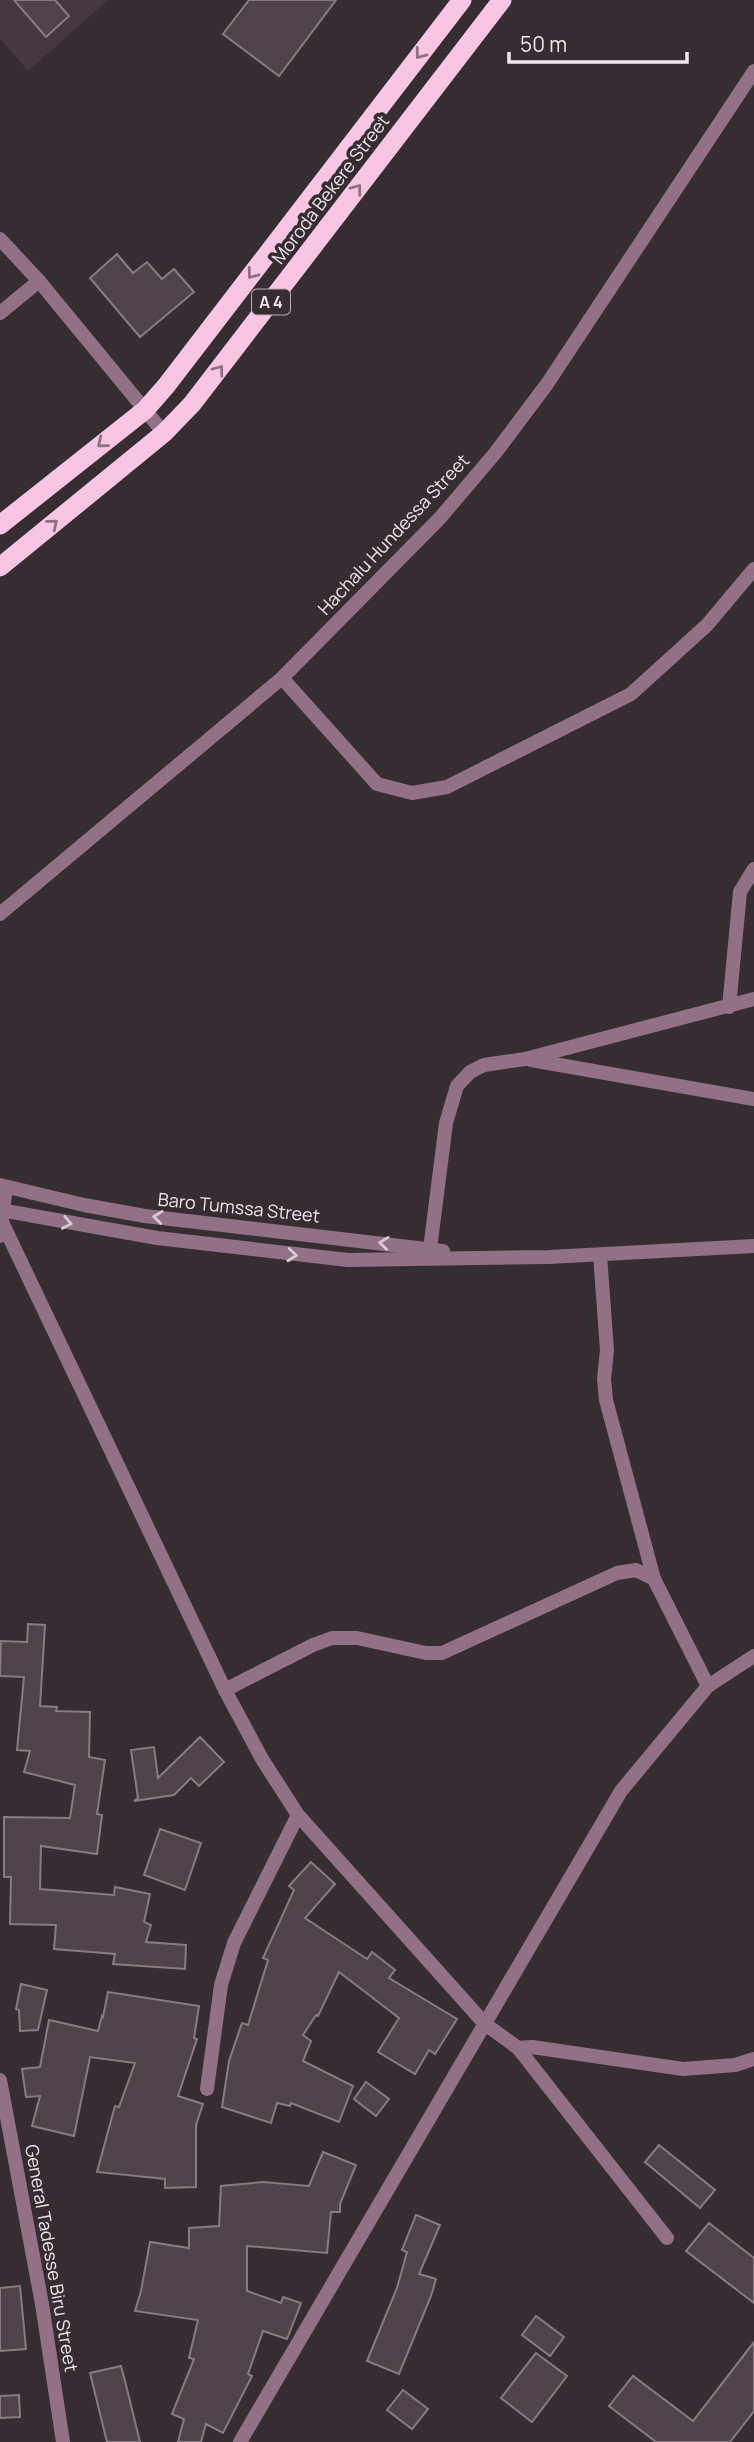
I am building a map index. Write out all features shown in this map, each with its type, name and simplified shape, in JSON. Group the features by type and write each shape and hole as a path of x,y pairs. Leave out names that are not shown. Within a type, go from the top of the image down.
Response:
{"highway":[{"name":"Moroda Bekere Street","path":"0,525 145,410 186,361 462,0"},
{"name":"Moroda Bekere Street","path":"0,567 164,433 209,382 494,3"}],"street":[{"name":"Hachalu Hundessa Street","path":"0,914 282,678 440,518 496,452 591,321 754,71"},
{"path":"0,239 164,433"},
{"path":"0,313 38,281"},
{"path":"282,678 377,784 412,793 447,787 631,694 707,625 754,569"},
{"path":"729,1007 740,892 754,869"},
{"path":"430,1248 446,1123 457,1086 470,1072 484,1065 525,1059 754,999"},
{"path":"525,1059 754,1099"},
{"path":"0,1236 3,1186"},
{"name":"Baro Tumssa Street","path":"3,1186 145,1216 430,1248 475,1257"},
{"path":"1,1213 225,1690 262,1759 298,1815 485,2024 518,2048 667,2238"},
{"name":"Baro Tumssa Street","path":"1,1213 158,1238 348,1260 600,1255 754,1246"},
{"path":"600,1255 607,1350 604,1379 606,1400 654,1579 708,1686"},
{"path":"225,1690 332,1638 357,1638 426,1653 442,1653 617,1573 636,1570 654,1579"},
{"path":"240,2442 621,1791 708,1686 754,1656"},
{"path":"207,2089 221,1985 234,1943 298,1815"},
{"path":"518,2048 532,2047 684,2069 735,2065 754,2059"},
{"name":"General Tadesse Biru Street","path":"0,2080 42,2304 63,2442"}],"shaded area":[{"path":"0,0 108,0 28,71 0,38"}],"building":[{"path":"14,0 55,0 69,16 46,37"},
{"path":"249,0 336,0 279,76 223,34"},
{"path":"117,254 133,273 147,262 162,279 174,269 194,292 140,337 90,278"},
{"path":"28,1624 45,1625 40,1706 57,1707 56,1711 90,1712 89,1757 105,1760 97,1814 102,1815 97,1854 41,1846 40,1889 114,1895 115,1887 150,1894 144,1922 151,1925 146,1942 186,1945 185,1969 113,1964 115,1954 54,1949 56,1925 10,1924 11,1877 4,1877 4,1817 70,1818 75,1785 24,1772 30,1751 17,1750 24,1677 0,1676 1,1641 27,1642"},
{"path":"200,1737 224,1762 199,1786 191,1778 174,1795 134,1801 138,1798 131,1750 154,1747 158,1778"},
{"path":"160,1829 201,1843 185,1890 144,1875"},
{"path":"311,1862 335,1884 305,1918 367,1959 372,1952 395,1970 389,1978 457,2019 435,2054 429,2050 415,2074 378,2052 399,2018 339,1972 318,2016 316,2015 303,2035 311,2041 303,2061 353,2086 339,2122 291,2103 290,2106 277,2103 271,2123 222,2107 229,2061 242,2023 248,2025 268,1960 263,1958 294,1890 289,1886"},
{"path":"21,1984 47,1990 38,2030 20,2031 19,2010 16,2009"},
{"path":"108,1992 199,2006 194,2038 197,2039 178,2096 203,2104 196,2125 196,2187 165,2188 165,2179 97,2172 115,2106 119,2107 135,2063 90,2057 74,2136 32,2126 40,2096 26,2097 22,2069 40,2067 49,2020 98,2031"},
{"path":"366,2082 389,2099 376,2116 354,2099"},
{"path":"659,2145 715,2190 700,2208 645,2162"},
{"path":"323,2152 356,2165 340,2204 340,2212 331,2212 327,2253 247,2246 247,2291 281,2303 283,2297 301,2303 287,2339 263,2331 248,2374 252,2376 223,2433 206,2424 201,2442 178,2442 184,2419 172,2414 194,2359 189,2358 198,2320 135,2311 150,2242 189,2248 189,2228 219,2226 221,2186 263,2182 309,2186"},
{"path":"416,2215 440,2225 419,2274 436,2279 399,2374 367,2361 397,2288 407,2252 402,2250"},
{"path":"709,2223 754,2258 754,2303 686,2251"},
{"path":"20,2286 26,2349 0,2351 0,2288"},
{"path":"536,2316 564,2337 550,2356 522,2335"},
{"path":"754,2342 754,2411 730,2442 656,2442 609,2406 633,2376 693,2421"},
{"path":"536,2353 567,2376 532,2422 501,2398"},
{"path":"121,2366 140,2442 107,2442 90,2373"},
{"path":"403,2390 428,2409 412,2429 387,2410"},
{"path":"19,2395 20,2417 0,2418 0,2396"}]}
